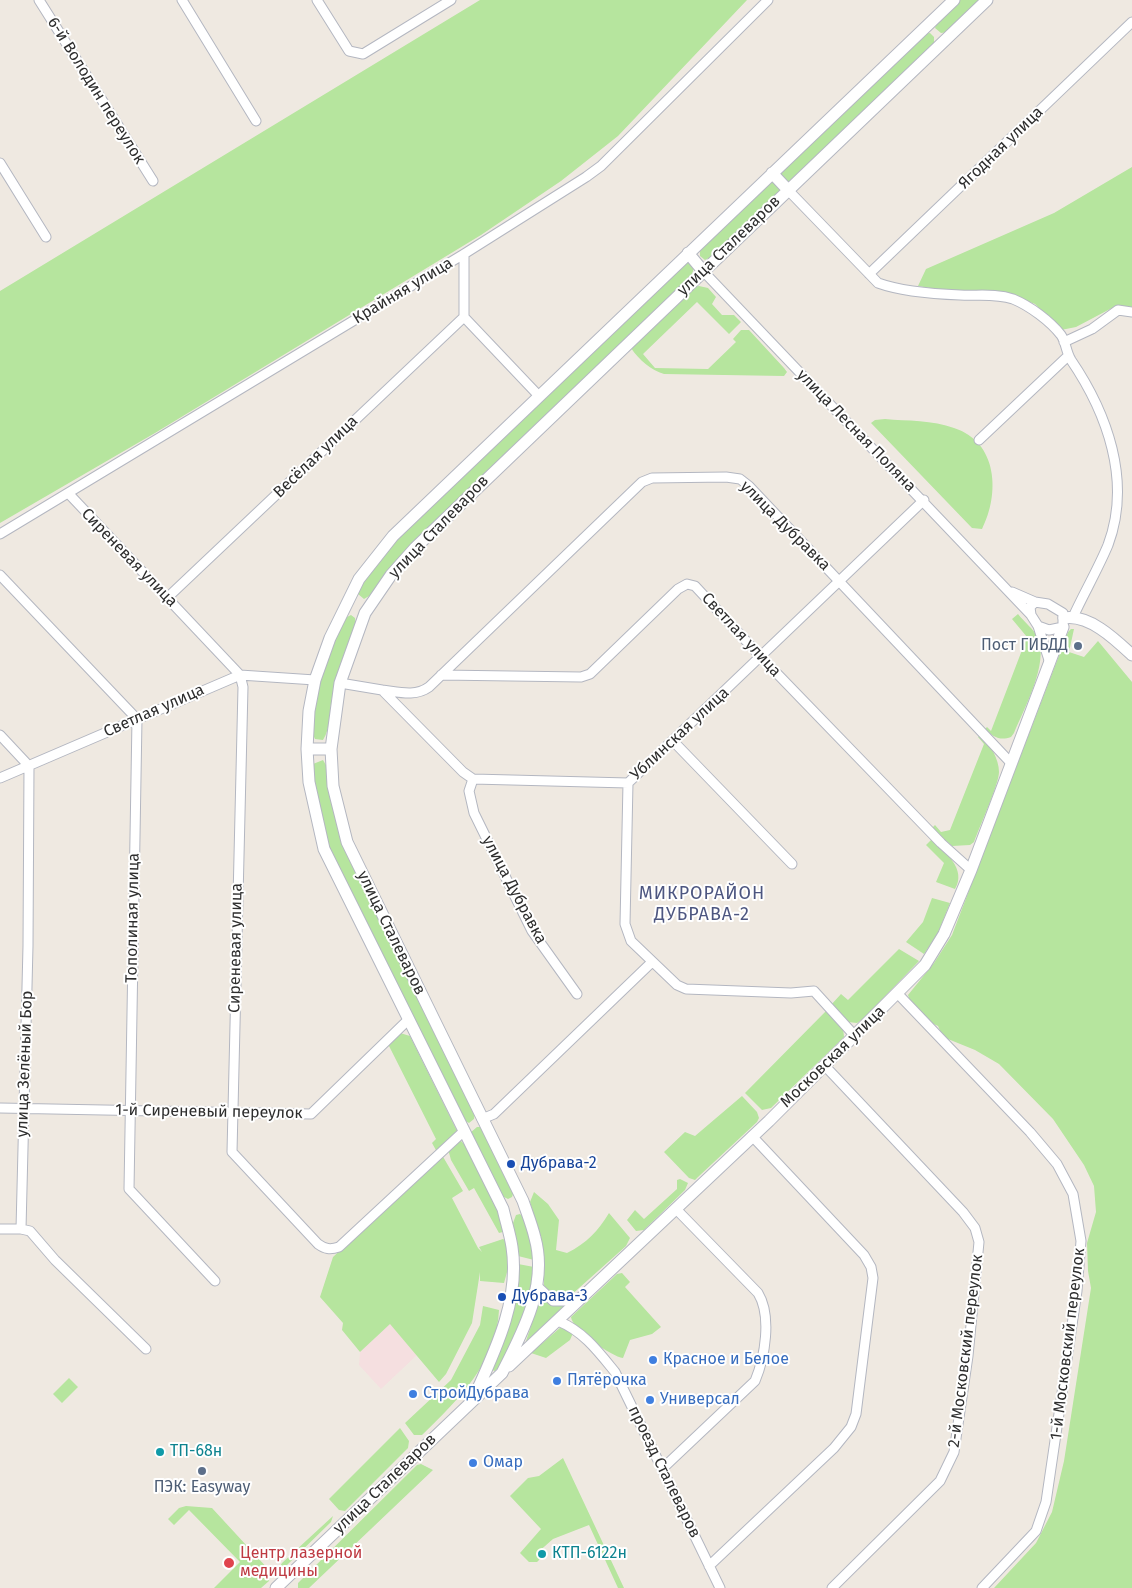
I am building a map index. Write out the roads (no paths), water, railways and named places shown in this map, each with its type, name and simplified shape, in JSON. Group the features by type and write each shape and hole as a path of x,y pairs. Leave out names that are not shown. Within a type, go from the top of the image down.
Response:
{"main road":[{"name":"улица Сталеваров","path":"472,1400 504,1324 513,1283 512,1247 502,1209 324,849 309,782 307,749 309,711 315,680 330,638 346,602 359,579 393,536 954,0"},
{"name":"улица Сталеваров","path":"276,1588 502,1373 520,1337 537,1286 536,1239 523,1201 347,842 333,786 331,750 340,683 365,613 391,575 414,548 987,0"},
{"path":"772,173 788,190"},
{"path":"688,253 703,271"},
{"path":"346,602 365,613"},
{"path":"1067,620 1084,620 1102,631 1132,655"},
{"name":"Московская улица","path":"502,1373 825,1066 925,965 944,934 971,870 1067,620"},
{"path":"307,749 331,750"},
{"path":"464,1131 482,1119"},
{"path":"502,1209 523,1201"}],"street":[{"name":"6-й Володин переулок","path":"39,0 153,181"},
{"path":"182,0 256,121"},
{"path":"317,0 349,51 363,54 437,4 451,0"},
{"name":"Крайняя улица","path":"0,534 464,254 601,166 768,0"},
{"name":"Ягодная улица","path":"869,274 1132,22"},
{"path":"0,163 46,237"},
{"name":"Московская улица","path":"788,190 878,283 891,288 959,295 999,296 1012,299 1041,316 1061,335 1068,356 1091,392 1111,435 1115,455 1118,493 1115,521 1108,544 1067,620"},
{"path":"464,254 464,316 539,396"},
{"name":"улица Лесная Поляна","path":"703,271 924,500 1009,591 1038,626"},
{"path":"1064,342 1092,329 1118,310 1132,312"},
{"name":"Весёлая улица","path":"168,598 464,316"},
{"path":"979,440 1068,356"},
{"name":"улица Дубравка","path":"382,690 414,694 422,692 642,482 652,478 689,476 740,479 840,580 1011,764"},
{"name":"Сиреневая улица","path":"69,494 240,674 243,687 232,1152 325,1249 339,1247 464,1131"},
{"name":"Ублинская улица","path":"473,779 628,783 924,500"},
{"path":"0,575 137,719"},
{"name":"Светлая улица","path":"441,675 581,677 590,674 678,589 686,584 695,586 941,843 971,870"},
{"name":"улица Лесная Поляна","path":"1009,591 1035,602 1048,604 1057,609 1067,620"},
{"path":"1030,615 1030,607 1035,602"},
{"path":"1038,626 1049,630 1067,620"},
{"path":"1038,626 1050,663"},
{"name":"Светлая улица","path":"0,778 240,674 315,680"},
{"path":"340,683 382,690 463,772 473,779"},
{"name":"Тополиная улица","path":"137,719 128,1111 129,1189 215,1281"},
{"path":"0,735 29,766"},
{"path":"673,741 792,864"},
{"name":"улица Зелёный Бор","path":"21,1229 28,946 29,766"},
{"name":"улица Дубравка","path":"473,779 469,791 474,813 532,931 577,994"},
{"path":"628,783 625,924 631,941 677,985 686,989 791,993 814,991 855,1036"},
{"path":"482,1119 494,1114 652,962"},
{"name":"1-й Московский переулок","path":"898,994 1030,1132 1057,1164 1073,1194 1081,1241 1077,1291 1046,1502 1036,1531 982,1588"},
{"name":"1-й Сиреневый переулок","path":"0,1108 311,1114 408,1020"},
{"name":"2-й Московский переулок","path":"825,1066 963,1212 975,1228 979,1242 968,1356 954,1452 949,1467 940,1481 832,1588"},
{"path":"709,1566 839,1442 851,1427 856,1414 872,1292 871,1267 864,1255 752,1136"},
{"path":"662,1469 755,1381 760,1368 764,1338 765,1309 758,1293 676,1209"},
{"path":"0,1229 30,1231 55,1260 146,1349"},
{"path":"537,1286 553,1301 578,1301"},
{"name":"проезд Сталеваров","path":"558,1321 570,1326 594,1346 615,1372 720,1588"}],"place":[{"name":"Пост ГИБДД","path":"1078,646"},
{"name":"Дубрава-2","path":"511,1164"},
{"name":"Дубрава-3","path":"502,1297"},
{"name":"Красное и Белое","path":"653,1360"},
{"name":"Пятёрочка","path":"557,1381"},
{"name":"СтройДубрава","path":"413,1394"},
{"name":"Универсал","path":"650,1400"},
{"name":"ТП-68н","path":"160,1452"},
{"name":"Омар","path":"473,1463"},
{"name":"ПЭК: Easyway","path":"202,1471"},
{"name":"КТП-6122н","path":"542,1554"},
{"name":"Центр лазерной медицины","path":"229,1563"}],"district":[{"name":"МИКРОРАЙОН ДУБРАВА-2","path":"702,904"}]}
